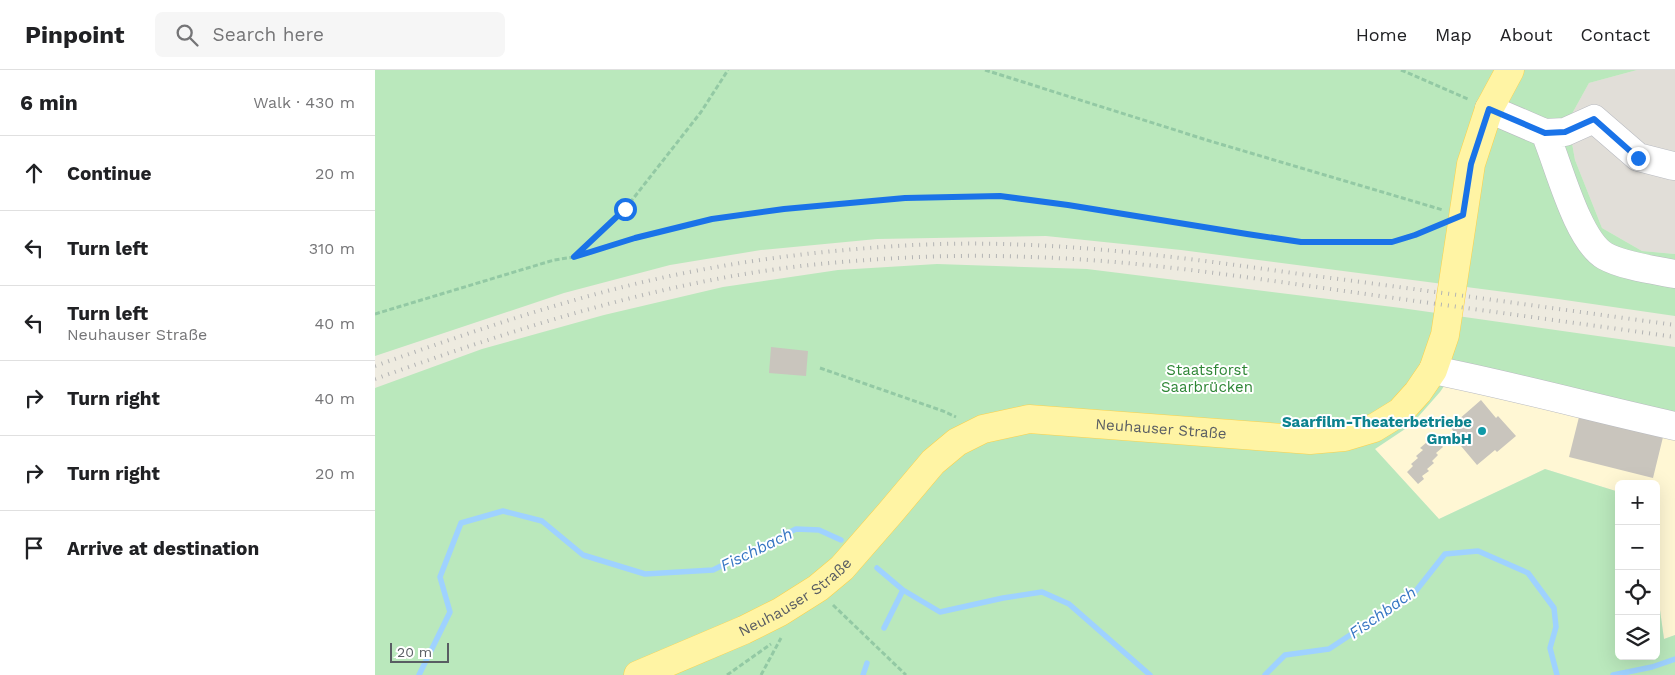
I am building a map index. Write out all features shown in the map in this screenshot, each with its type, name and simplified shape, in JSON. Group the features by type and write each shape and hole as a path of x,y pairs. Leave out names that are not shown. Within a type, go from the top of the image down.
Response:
{"main road":[{"name":"Neuhauser Straße","path":"638,675 744,630 780,612 818,588 841,568 891,513 933,462 957,442 983,429 1029,420 1301,440 1344,438 1374,428 1400,412 1418,392 1433,370 1445,335 1471,164 1489,109 1510,70"}],"lane":[{"path":"1489,109 1545,133 1565,132 1594,119 1638,158 1673,166"},
{"path":"1545,133 1573,206 1590,241 1604,255 1637,267 1675,274"},
{"path":"1433,370 1501,384 1565,401 1675,426"}],"path":[{"path":"574,257 625,209 701,112 728,70"},
{"path":"985,70 1210,141 1463,215"},
{"path":"1401,70 1460,95"},
{"path":"375,314 554,260 574,257 635,238 712,219 784,209 905,198 1000,196 1301,242 1392,242 1415,235 1463,215"},
{"path":"820,368 943,411"},
{"path":"830,602 906,674 912,675"},
{"path":"727,675 782,637"}],"shaded area":[{"path":"1637,70 1675,70 1675,254 1642,251 1602,228 1575,160 1568,121 1589,83"},
{"path":"1458,366 1675,412 1675,635 1664,639 1660,610 1660,480 1615,480 1615,491 1545,469 1439,519 1375,449 1411,425"}],"green space":[{"path":"375,70 1637,70 1589,83 1568,121 1575,160 1602,228 1642,251 1675,254 1675,316 1181,250 1046,236 877,239 761,250 670,265 564,293 375,356"},
{"name":"Staatsforst Saarbrücken","path":"937,264 1087,269 1401,308 1675,347 1675,412 1458,366 1440,392 1411,425 1375,449 1439,519 1545,469 1615,491 1615,660 1660,660 1660,610 1664,639 1675,635 1675,675 375,675 375,388 482,349 604,315 723,287 838,270"}],"building":[{"path":"771,347 808,351 806,376 769,373"},
{"name":"Saarfilm-Theaterbetriebe GmbH","path":"1481,400 1496,418 1498,416 1516,436 1497,452 1495,450 1477,465 1461,446 1464,444 1450,427"},
{"path":"1580,413 1664,433 1653,478 1569,457"},
{"path":"1432,434 1443,447 1436,453 1438,455 1432,461 1434,463 1427,469 1429,471 1422,476 1424,479 1418,484 1407,472 1413,466 1411,464 1418,458 1416,456 1423,450 1420,448 1427,442 1425,440"}],"waterway":[{"name":"Fischbach","path":"419,675 450,612 440,577 461,523 503,511 542,521 583,555 645,574 713,570 796,529 819,530 841,540"},
{"name":"Fischbach","path":"1265,675 1285,655 1329,649 1415,592 1445,554 1478,551 1528,573 1554,608 1556,627 1550,648 1557,675"},
{"name":"Fischbach","path":"877,568 903,590 940,612 1003,598 1042,592 1069,604 1150,675"},
{"path":"884,628 903,590"},
{"name":"Fischbach","path":"1613,675 1652,667 1675,659"},
{"path":"863,675 867,663"}],"railway":[{"path":"375,366 524,315 615,289 685,273 720,266 826,252 948,244 1049,246 1149,254 1675,325"},
{"path":"375,379 486,340 599,306 656,292 771,270 830,263 930,257 1029,257 1153,266 1675,337"}],"place":[{"name":"Saarfilm-Theaterbetriebe GmbH","path":"1482,431"}],"route":[{"path":"625,209 574,257 635,238 712,219 784,209 905,198 1000,196 1301,242 1392,242 1415,235 1463,215 1471,164 1489,109 1545,133 1565,132 1594,119 1638,158"}]}
